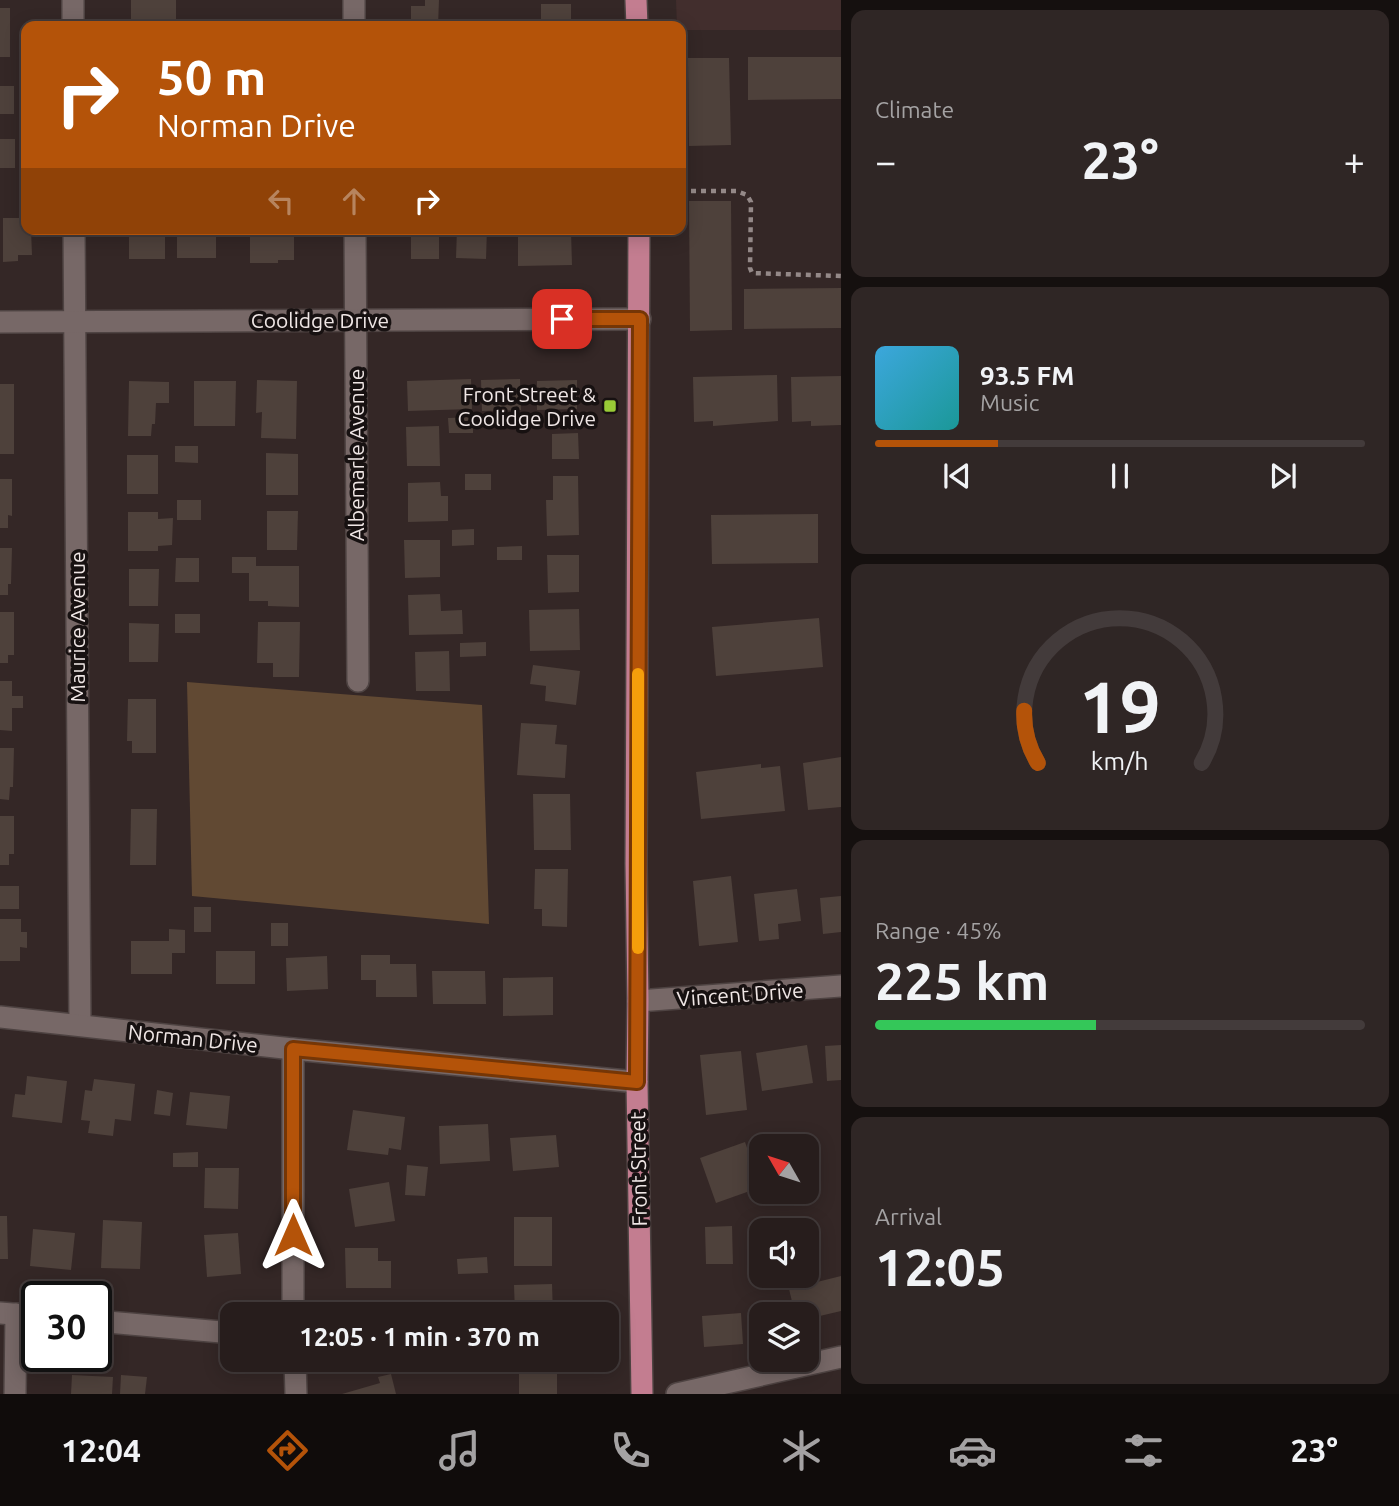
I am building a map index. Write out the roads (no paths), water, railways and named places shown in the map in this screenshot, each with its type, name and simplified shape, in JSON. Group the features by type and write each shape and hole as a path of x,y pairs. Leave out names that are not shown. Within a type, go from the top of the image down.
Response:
{"main road":[{"path":"636,0 637,21"},
{"name":"Front Street","path":"639,235 636,851 642,1394"}],"street":[{"path":"73,0 73,21"},
{"path":"354,0 354,21"},
{"name":"Maurice Avenue","path":"74,235 80,1025"},
{"name":"Albemarle Avenue","path":"355,235 358,681"},
{"name":"Coolidge Drive","path":"0,322 640,319"},
{"name":"Vincent Drive","path":"638,1001 841,986"},
{"name":"Norman Drive","path":"0,1017 637,1082"},
{"path":"293,1049 293,1302"},
{"path":"15,1394 17,1314"},
{"path":"112,1322 220,1332"},
{"path":"677,1394 841,1357"},
{"path":"295,1372 296,1394"}],"place":[{"name":"Front Street & Coolidge Drive","path":"610,406"}]}
